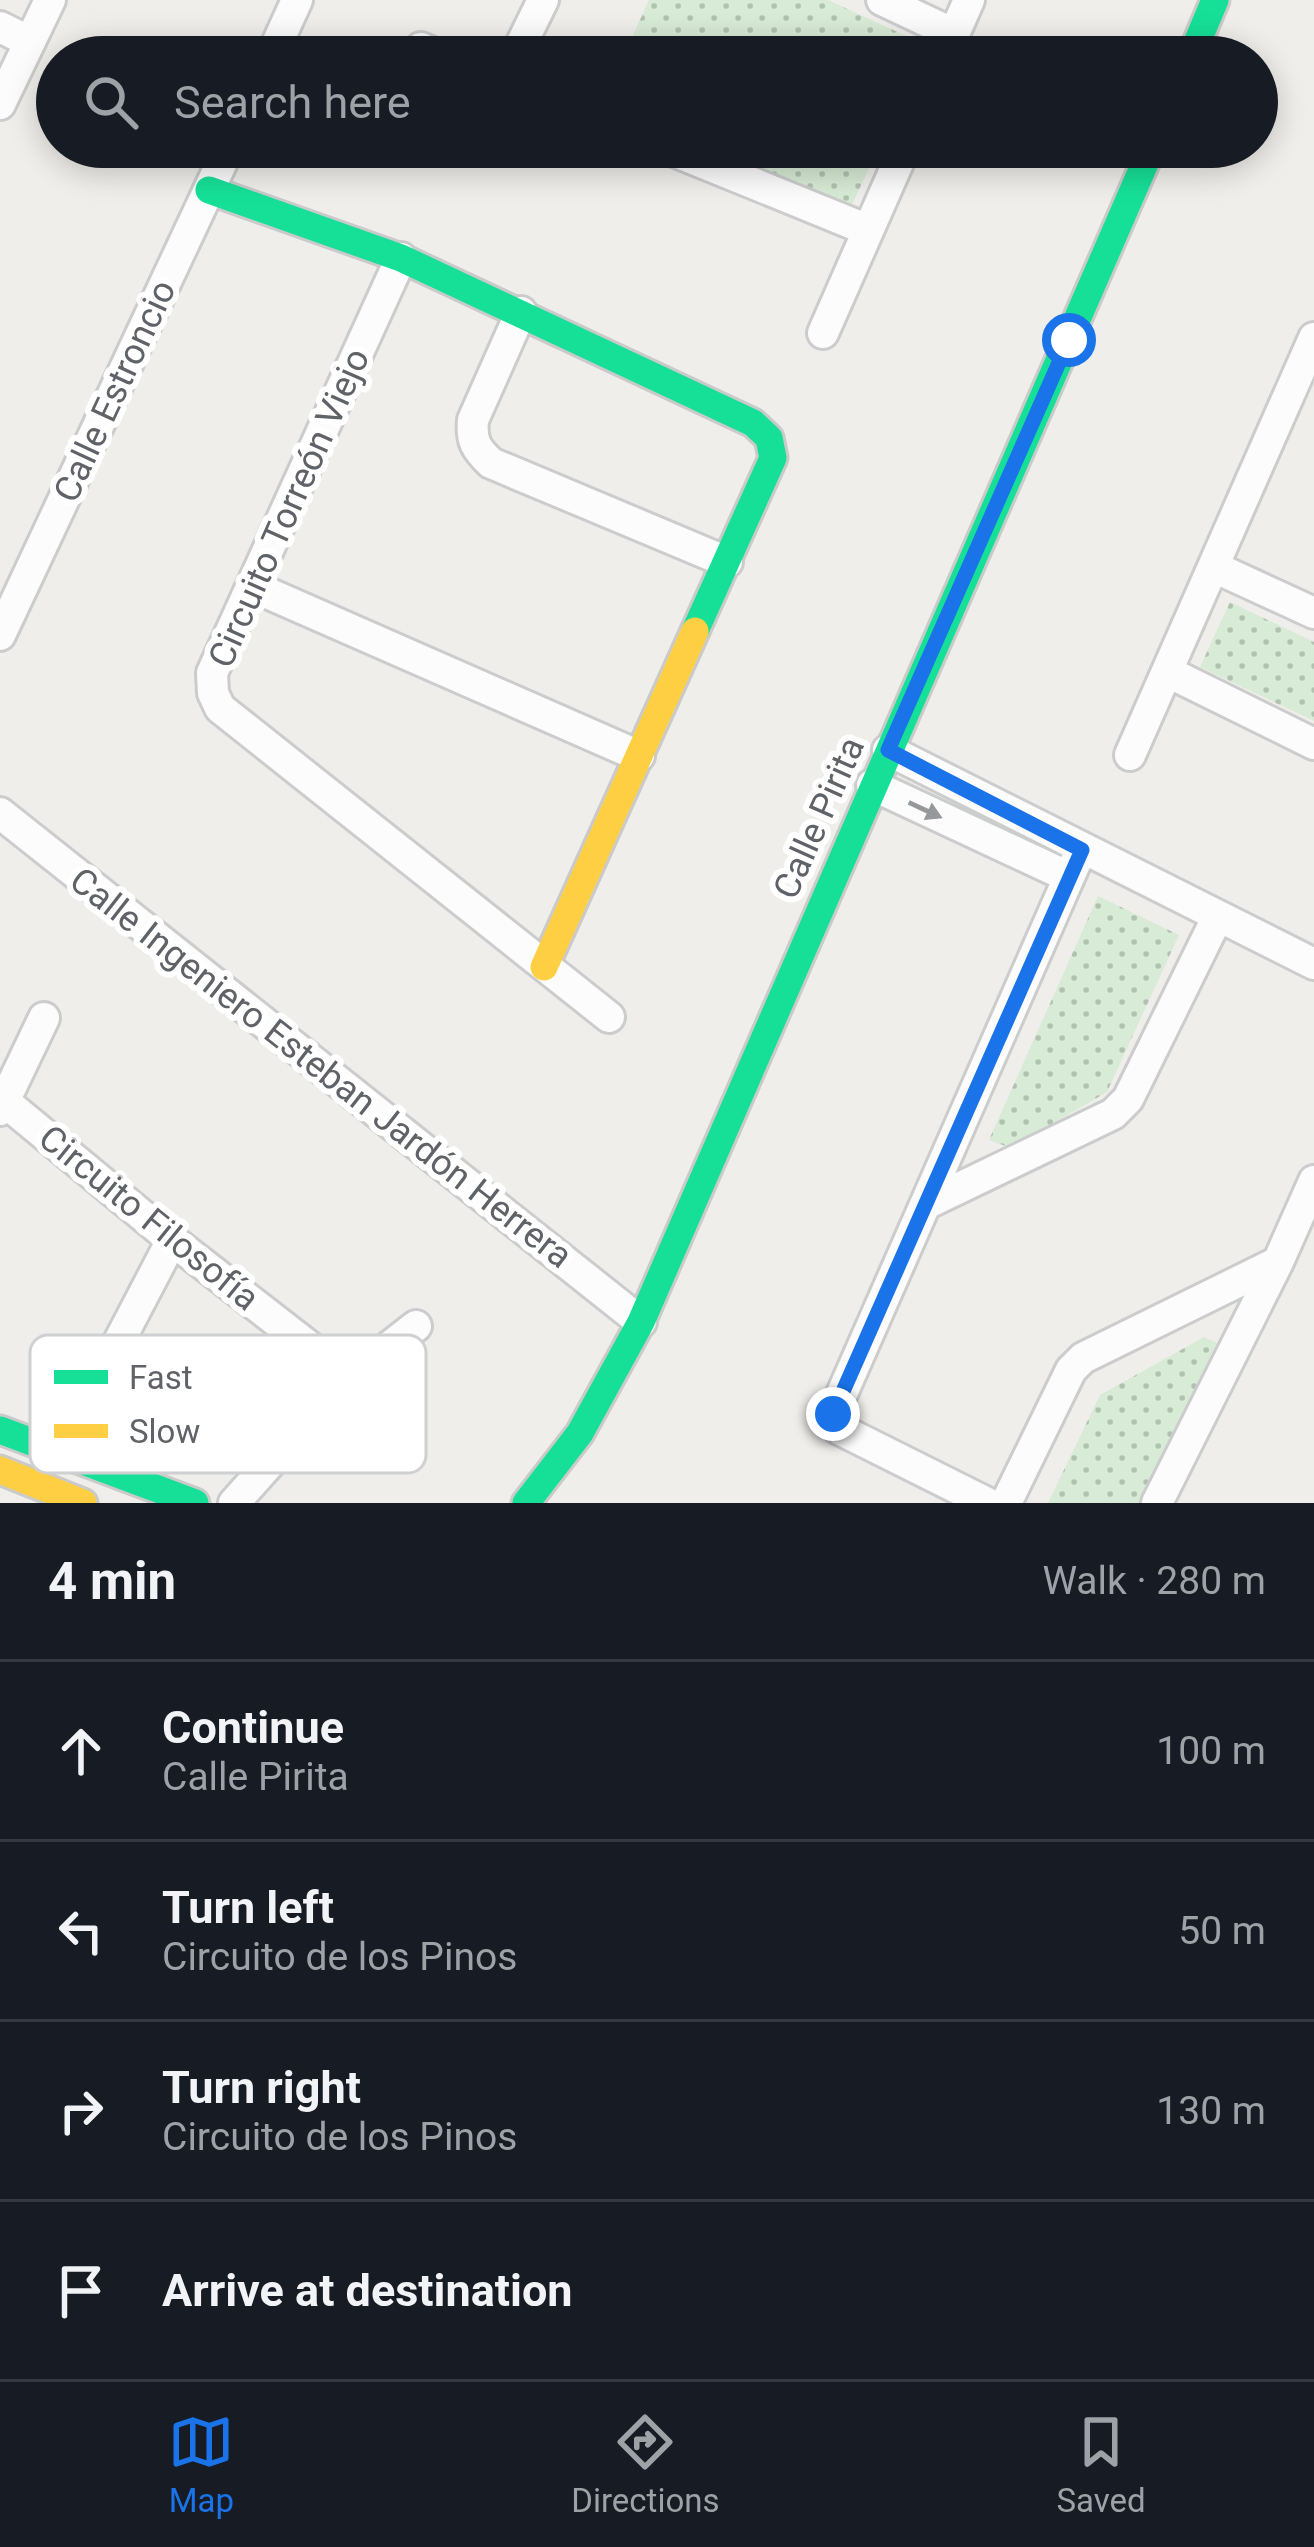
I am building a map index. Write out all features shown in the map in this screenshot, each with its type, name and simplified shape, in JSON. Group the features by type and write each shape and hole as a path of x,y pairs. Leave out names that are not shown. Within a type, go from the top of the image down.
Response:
{"street":[{"path":"0,104 50,0"},
{"path":"281,36 297,0"},
{"path":"525,36 543,0"},
{"path":"882,0 934,36"},
{"path":"953,36 969,0"},
{"path":"1200,36 1215,0"},
{"path":"0,27 30,42"},
{"name":"Calle Estroncio","path":"0,635 219,168"},
{"path":"716,168 868,230"},
{"path":"823,333 896,168"},
{"name":"Calle Pirita","path":"528,1502 580,1432 641,1322 1143,168"},
{"path":"209,190 400,258 752,423 769,438 772,458 544,967"},
{"name":"Circuito Torreón Viejo","path":"400,258 212,673 213,693 220,709 608,1017"},
{"path":"520,312 473,420 471,437 476,449 491,463 727,562"},
{"path":"1130,755 1214,567 1306,381 1314,338"},
{"path":"1214,567 1314,614"},
{"path":"254,586 639,756"},
{"path":"1168,672 1314,744"},
{"path":"888,750 1075,864"},
{"path":"872,785 1218,916 1314,964"},
{"name":"Calle Ingeniero Esteban Jardón Herrera","path":"0,813 641,1322"},
{"path":"987,1503 858,1439 835,1423 833,1414 1075,864"},
{"path":"926,1204 1113,1114 1128,1099 1218,916"},
{"path":"2,1105 44,1018"},
{"name":"Circuito Filosofía","path":"2,1105 294,1335"},
{"path":"1157,1503 1314,1181"},
{"path":"123,1335 172,1240"},
{"path":"1006,1503 1071,1370 1083,1358 1278,1262"},
{"path":"404,1335 416,1326"},
{"path":"0,1430 30,1441"},
{"path":"0,1470 83,1503"},
{"path":"115,1473 196,1503"},
{"path":"234,1503 261,1473"}],"green space":[{"path":"649,0 828,0 906,36 633,36"},
{"path":"762,168 869,168 850,209"},
{"path":"1230,602 1314,642 1314,721 1200,667"},
{"path":"1098,896 1179,935 1107,1092 1011,1148 989,1140"},
{"path":"1204,1337 1217,1343 1139,1503 1048,1503 1100,1395"}],"traffic: fast":[{"path":"1200,36 1215,0"},
{"path":"526,1503 580,1433 641,1322 1143,168"},
{"path":"209,190 401,258 753,423 769,438 773,458 695,631"},
{"path":"0,1430 30,1441"},
{"path":"115,1473 195,1503"}],"traffic: slow":[{"path":"544,967 695,631"},
{"path":"0,1470 83,1503"}],"route":[{"path":"833,1414 1082,850 888,750 1069,340"}]}
